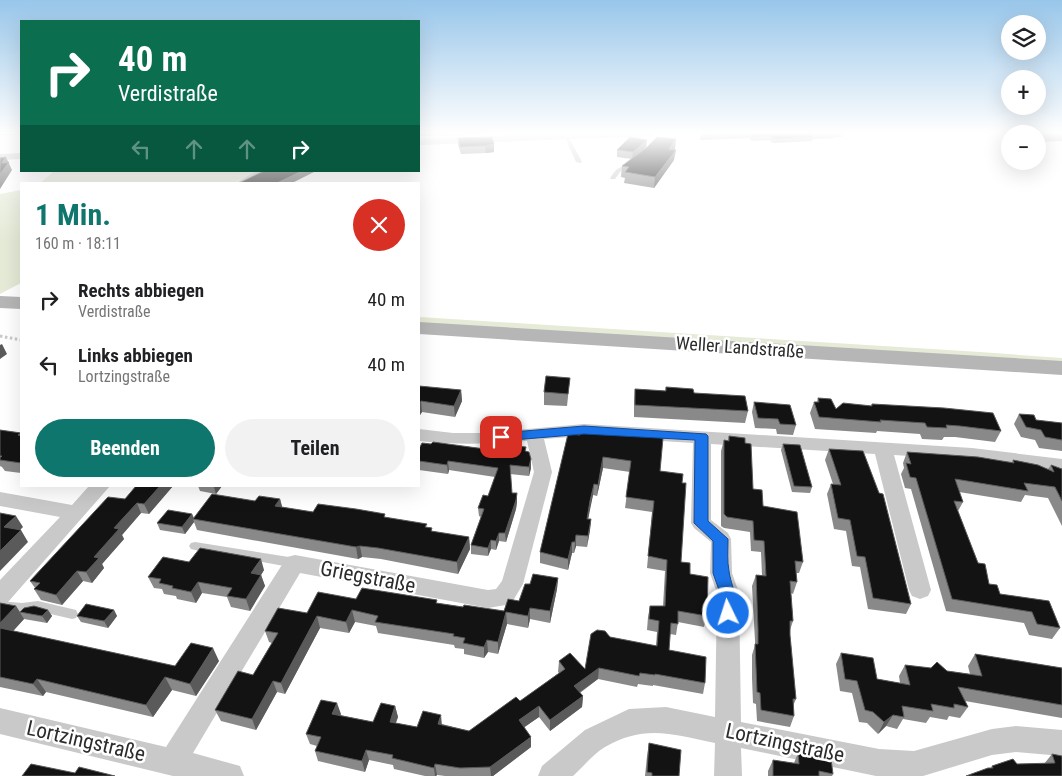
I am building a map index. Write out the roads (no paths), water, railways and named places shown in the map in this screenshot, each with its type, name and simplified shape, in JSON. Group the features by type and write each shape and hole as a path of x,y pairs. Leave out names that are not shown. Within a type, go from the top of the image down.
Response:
{"main road":[{"path":"0,302 20,303"},
{"name":"Weller Landstraße","path":"420,328 1062,368"}],"street":[{"path":"243,182 262,172"},
{"path":"420,434 453,439 584,430 972,454 1062,465"},
{"name":"Griegstraße","path":"173,761 295,563 488,599 503,597 512,584 543,472 534,434"},
{"path":"702,436 701,523 720,539 721,573 728,593 728,776"},
{"path":"883,448 920,590"},
{"path":"0,595 100,487"},
{"path":"0,499 75,513"},
{"name":"Lortzingstraße","path":"552,776 594,739 630,722 666,720 879,763 914,765 992,742 1016,739 1062,743"},
{"name":"Lortzingstraße","path":"0,721 230,776"}],"lane":[{"path":"613,178 621,169"},
{"path":"195,546 295,563"},
{"path":"0,606 22,608 38,606 72,614"}]}
